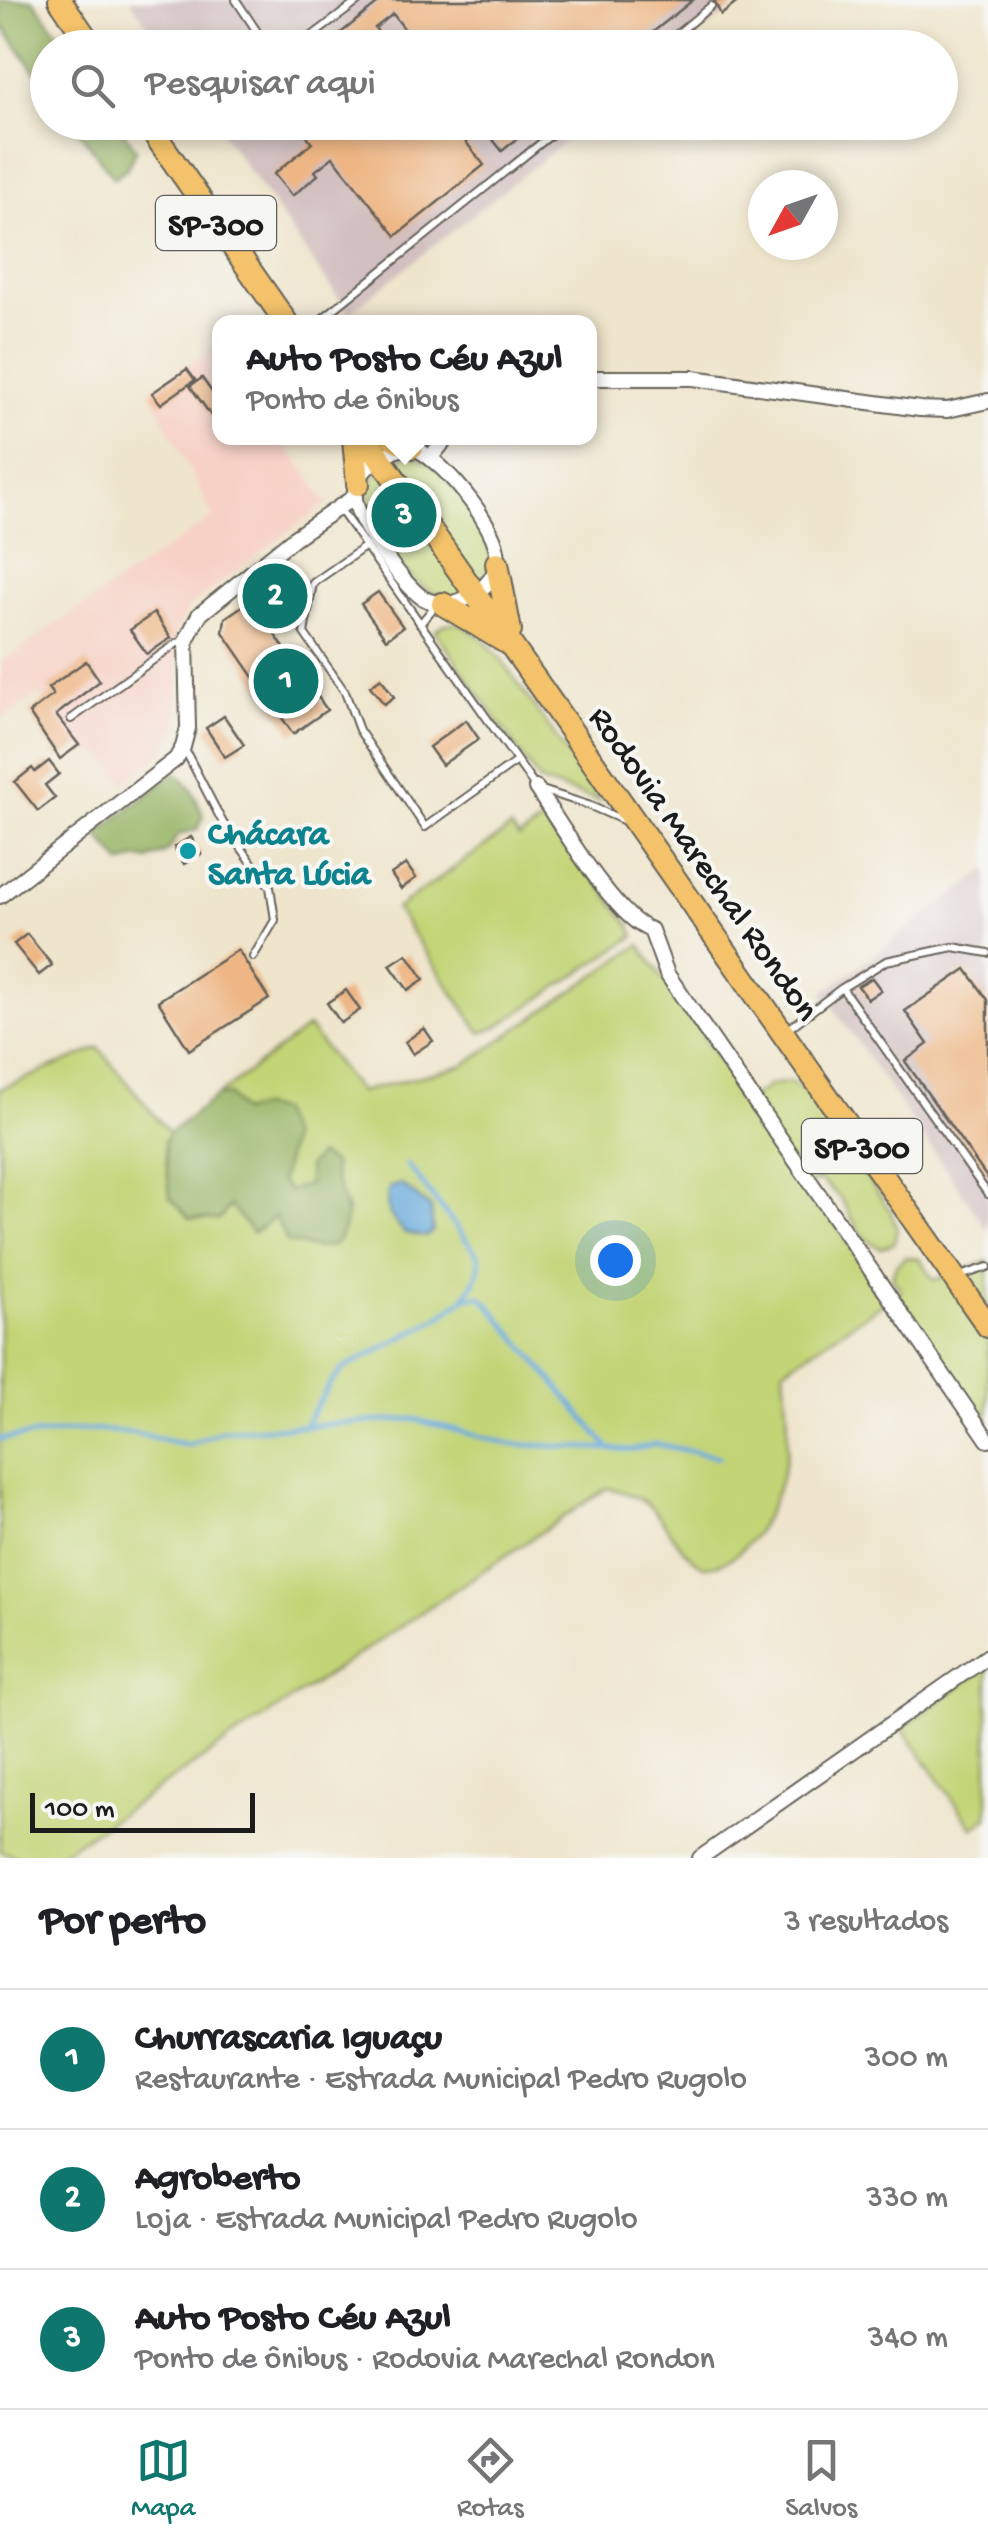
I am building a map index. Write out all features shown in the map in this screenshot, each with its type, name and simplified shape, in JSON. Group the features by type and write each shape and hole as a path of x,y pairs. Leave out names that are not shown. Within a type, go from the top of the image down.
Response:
{"main road":[{"path":"60,0 81,30"},
{"name":"SP-300","path":"158,140 281,315"},
{"path":"354,445 356,491"},
{"name":"Rodovia Marechal Rondon","path":"404,450 476,594 988,1326"},
{"path":"497,564 515,649"},
{"path":"440,604 515,649"}],"street":[{"path":"597,378 693,378 920,409 947,410 988,400"},
{"path":"0,896 176,759 183,747 188,712 186,640 200,614 356,491 370,464 404,450 451,474 486,526 497,550 497,564 486,586 476,594 440,604 409,588 365,524 356,491"},
{"path":"536,788 620,910 641,928 651,930 667,974 988,1440"},
{"path":"700,1858 988,1656"}],"lane":[{"path":"236,0 256,30"},
{"path":"320,30 360,0"},
{"path":"682,30 711,6"},
{"path":"327,315 544,140"},
{"path":"338,506 536,788 612,814 644,834"},
{"path":"366,546 313,583 304,633 345,692 358,730 425,827 517,761"},
{"path":"420,624 440,604"},
{"path":"71,719 186,640"},
{"path":"183,747 223,824 270,887 275,920 253,958"},
{"path":"783,1032 886,961 954,947 988,953"},
{"path":"842,988 988,1194"},
{"path":"954,1278 988,1268"}],"shaded area":[{"path":"130,0 742,0 705,30 151,30"},
{"path":"227,140 567,140 349,313"},
{"path":"212,348 212,445 286,445 327,503 187,608 177,633 179,719 175,734 160,755 125,783 104,756 80,747 39,694 0,721 0,663 213,517 150,391"},
{"path":"988,869 988,1230 823,993"}],"green space":[{"path":"0,0 33,0 56,30 30,30 30,64 0,22"},
{"path":"86,140 129,140 136,150 127,168 114,178"},
{"path":"407,455 432,465 445,477 469,506 486,536 490,563 485,575 455,596 436,594 405,571 391,554 372,516 368,498 371,483"},
{"path":"457,623 483,639 501,659 600,801 540,782 435,631 445,624"},
{"path":"176,772 191,788 204,817 197,830 179,834 167,852 122,864 97,834"},
{"path":"549,817 635,936 497,1027 481,1033 396,909 511,828 519,838"},
{"path":"640,945 748,1100 770,1085 790,1082 809,1095 891,1212 897,1228 894,1243 881,1248 863,1235 833,1191 820,1180 808,1184 888,1300 784,1369 787,1452 775,1495 758,1529 734,1556 703,1566 689,1556 643,1501 607,1488 54,1858 21,1858 0,1851 0,1089 99,1048 169,1133 165,1141 170,1197 275,1216 348,1212 334,1184 309,1184 289,1192 281,1182 290,1138 260,1107 241,1112 229,1096 217,1096 308,1027 359,1092 464,1065"},
{"path":"229,1095 241,1112 260,1107 279,1111 290,1138 281,1181 289,1191 309,1184 308,1166 319,1155 333,1164 346,1214 333,1246 313,1248 287,1242 275,1217 253,1233 230,1206 219,1220 189,1218 170,1197 164,1141 217,1096"},
{"path":"905,1257 920,1259 934,1280 988,1261 988,1424 897,1294 901,1291 892,1277 896,1265"},
{"path":"988,1666 988,1817 973,1828 902,1728"}],"water":[{"path":"401,1184 431,1208 433,1231 426,1237 405,1233 389,1213 389,1188"}],"building":[{"path":"382,0 693,0 656,30 405,30 393,14 376,30 344,30"},
{"path":"714,0 740,0 721,15"},
{"path":"310,140 464,140 484,165 396,236 333,157 292,196 274,174 312,143"},
{"path":"493,140 516,140 502,151"},
{"path":"187,369 195,380 161,404 152,393"},
{"path":"202,378 212,392 212,417 190,386"},
{"path":"278,581 287,594 285,604 267,616 276,629 273,632 327,710 293,734 223,632 225,618"},
{"path":"378,592 403,627 386,639 361,604"},
{"path":"154,613 171,638 147,654 130,630"},
{"path":"86,661 100,681 56,715 79,745 60,759 29,713 53,695 48,688"},
{"path":"381,678 394,697 384,704 370,686"},
{"path":"224,716 244,745 225,757 206,728"},
{"path":"466,720 479,739 442,765 429,747"},
{"path":"49,761 59,774 45,785 55,798 38,811 15,782"},
{"name":"Chácara Santa Lúcia","path":"191,837 201,854 184,864 174,847"},
{"path":"406,864 416,878 401,889 391,874"},
{"path":"27,934 52,965 39,975 14,944"},
{"path":"238,950 269,999 189,1050 158,1001"},
{"path":"407,954 424,979 408,990 390,965"},
{"path":"966,969 988,1000 988,1179 905,1061 928,1044 905,1011"},
{"path":"872,978 881,990 868,999 858,986"},
{"path":"346,990 360,1010 341,1023 327,1003"},
{"path":"424,1028 433,1041 413,1054 405,1042"}],"waterway":[{"path":"407,1164 478,1255 478,1272 465,1297"},
{"path":"304,1426 343,1369 437,1319 465,1298 478,1296 609,1448"},
{"path":"0,1439 82,1430 135,1433 188,1445 222,1431 413,1419 510,1444 632,1450 656,1444 719,1457"}],"place":[{"name":"Auto Posto Céu Azul","path":"404,515"},
{"name":"Agroberto","path":"275,596"},
{"name":"Churrascaria Iguaçu","path":"286,681"},
{"name":"Chácara Santa Lúcia","path":"188,851"}]}
